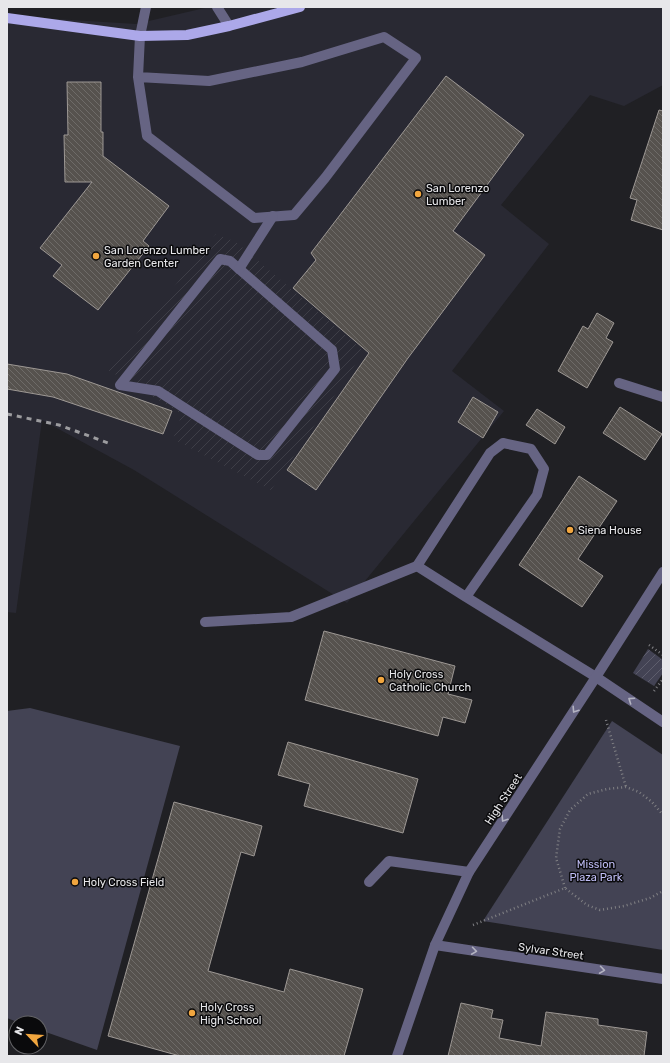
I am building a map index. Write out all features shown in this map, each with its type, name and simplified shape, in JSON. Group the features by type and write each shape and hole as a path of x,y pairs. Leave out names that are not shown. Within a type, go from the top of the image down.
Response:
{"main road":[{"path":"7,18 140,36 187,35 300,7"}],"street":[{"path":"138,77 209,81 302,62 384,37 416,58 325,178 294,215 254,218 147,136 138,77 140,36 146,7"},
{"path":"217,7 228,26"},
{"path":"238,269 274,216"},
{"path":"220,259 230,261 238,269 332,350 335,369 267,455 258,455 158,391 120,385 220,259"},
{"path":"619,383 663,397"},
{"path":"205,622 291,617 417,566 490,453 503,443 532,449 544,469 537,495 466,597"},
{"path":"417,566 596,677 663,722"},
{"name":"High Street","path":"397,1056 435,945 469,872 663,572"},
{"path":"369,882 389,861 469,872"},
{"name":"Sylvar Street","path":"435,945 663,979"}],"path":[{"path":"649,645 663,655"},
{"path":"654,691 663,678"},
{"path":"606,720 626,787"},
{"path":"663,815 652,802 639,792 626,787 607,789 588,794 570,810 560,829 556,858 565,888 587,905 600,910 624,906 650,898 663,892"},
{"path":"474,925 565,888"}],"shaded area":[{"path":"209,7 663,7 663,85 624,106 590,95 501,205 549,244 452,371 504,411 347,603 134,470 42,420 16,613 7,612 7,16 136,24"},
{"path":"216,234 236,242 364,351 271,490 173,439 182,414 108,370"}],"green space":[{"path":"648,649 663,660 663,673 654,686 633,673"},
{"name":"Holy Cross Field","path":"30,708 180,746 97,1050 48,1033 48,1015 8,1015 7,1018 7,711"},
{"name":"Mission Plaza Park","path":"612,721 663,755 663,950 483,921"}],"building":[{"name":"San Lorenzo Lumber","path":"446,76 524,135 453,231 485,255 408,358 316,490 287,470 369,353 293,288 316,260 311,253"},
{"path":"67,82 101,82 101,132 103,132 103,156 169,206 143,241 149,246 98,310 53,276 62,265 40,248 92,182 65,182 64,135 68,135"},
{"path":"659,110 663,111 663,230 631,220 637,200 630,198"},
{"path":"597,313 614,323 606,338 613,342 587,388 558,371 583,326 588,329"},
{"path":"7,364 67,374 172,411 163,434 53,397 7,389"},
{"path":"473,397 498,412 483,438 458,422"},
{"path":"620,407 662,434 645,460 603,433"},
{"path":"537,409 565,427 555,444 526,425"},
{"name":"Siena House","path":"579,476 617,501 578,559 603,576 582,607 519,565"},
{"name":"Holy Cross Catholic Church","path":"324,631 455,666 448,694 472,700 465,723 443,717 438,736 305,700"},
{"path":"288,742 418,779 403,833 304,806 310,784 278,775"},
{"path":"174,802 262,826 254,856 241,852 208,971 284,992 290,969 363,989 344,1056 180,1056 108,1036"},
{"path":"461,1003 493,1010 491,1018 503,1020 499,1038 541,1046 546,1012 598,1019 598,1025 647,1032 644,1056 448,1056"}],"railway":[{"path":"7,414 59,425 111,444"}],"place":[{"name":"San Lorenzo Lumber","path":"418,194"},
{"name":"San Lorenzo Lumber Garden Center","path":"96,256"},
{"name":"Siena House","path":"570,530"},
{"name":"Holy Cross Catholic Church","path":"381,680"},
{"name":"Holy Cross Field","path":"75,882"},
{"name":"Holy Cross High School","path":"192,1013"}]}
